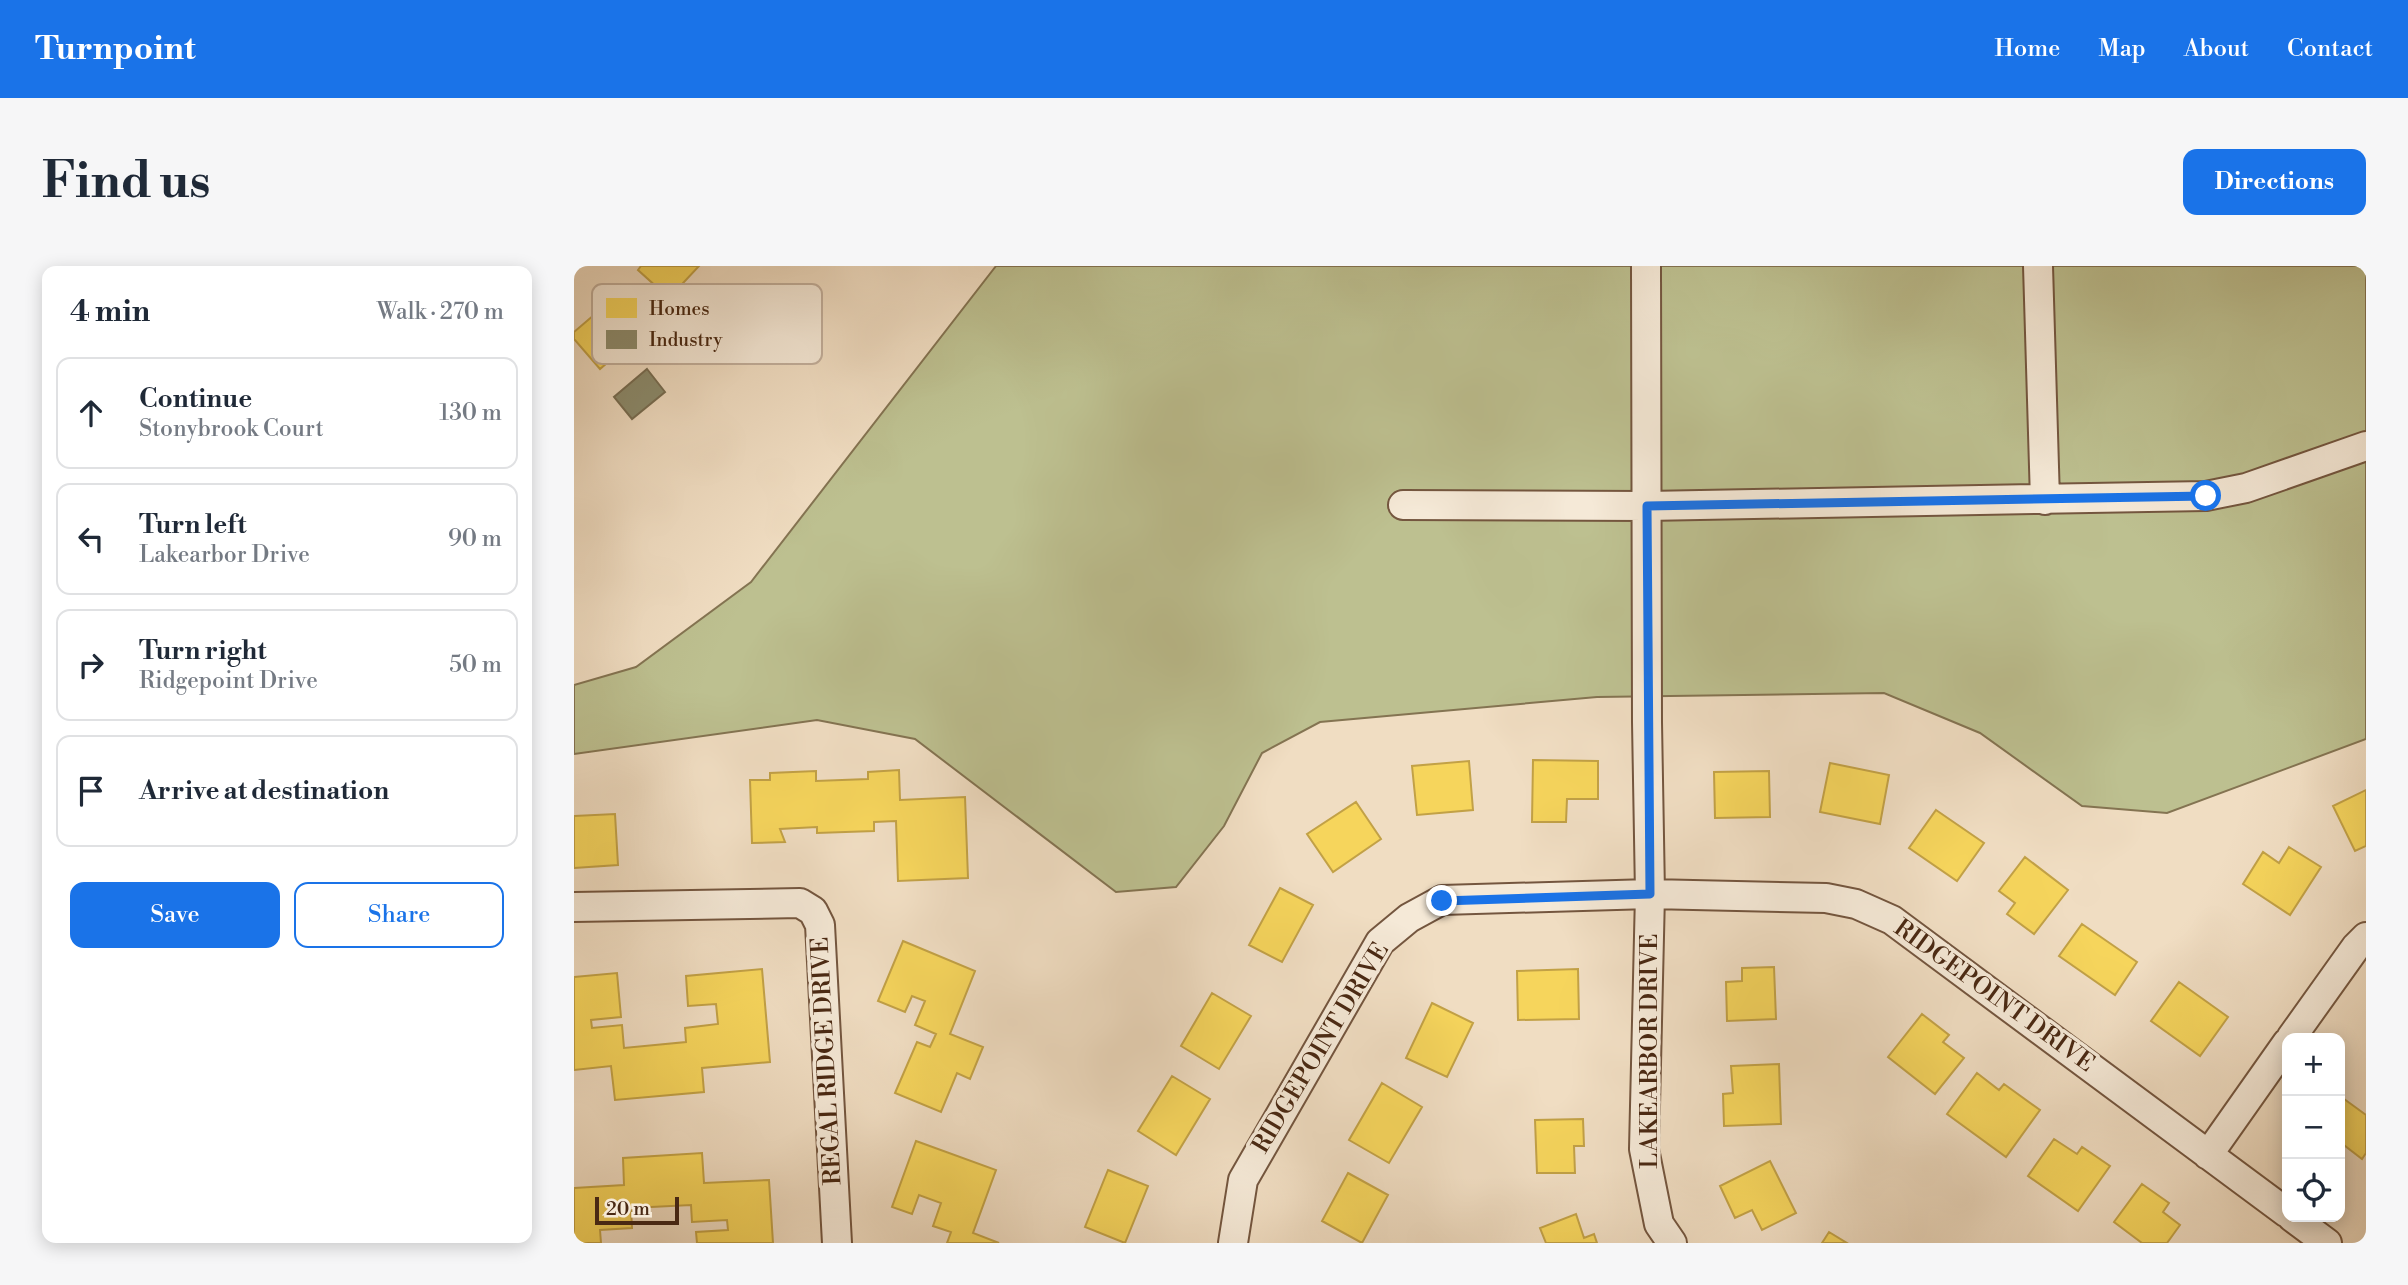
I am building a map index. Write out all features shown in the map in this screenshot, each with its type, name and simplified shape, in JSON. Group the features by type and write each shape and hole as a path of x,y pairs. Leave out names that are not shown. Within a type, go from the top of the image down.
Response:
{"street":[{"name":"LAKEARBOR DRIVE","path":"1646,266 1650,894 1644,1149 1659,1224 1672,1243"},
{"path":"2038,266 2045,500"},
{"path":"1403,505 1647,506 2206,496 2246,488 2366,446"},
{"name":"RIDGEPOINT DRIVE","path":"1233,1243 1243,1180 1380,942 1408,919 1442,901 1650,894 1826,898 1856,904 1892,920 2282,1209"},
{"name":"REGAL RIDGE DRIVE","path":"574,908 800,903 813,911 820,925 837,1243"},
{"path":"2295,1033 2366,937"},
{"path":"2208,1154 2282,1051"},
{"path":"2299,1222 2327,1243"}],"green space":[{"path":"996,266 2366,266 2366,739 2167,813 2082,806 1980,733 1884,693 1597,697 1320,722 1262,753 1224,826 1176,887 1116,892 915,739 817,720 574,754 574,685 636,667 751,582"}],"building: Homes":[{"path":"641,266 699,266 682,284 654,284 638,270"},
{"path":"592,317 592,360 574,339 574,332"},
{"path":"1533,760 1598,761 1598,799 1567,799 1566,822 1532,822"},
{"path":"1469,761 1473,810 1417,815 1412,766"},
{"path":"1830,763 1889,775 1880,824 1820,812"},
{"path":"899,770 900,800 965,797 968,878 898,881 896,821 874,822 874,831 817,833 817,827 780,829 785,842 752,843 750,780 770,780 770,773 816,771 816,781 868,779 868,772"},
{"path":"1769,771 1770,817 1715,818 1714,772"},
{"path":"2366,790 2366,846 2355,851 2333,806"},
{"path":"1356,802 1381,839 1333,872 1307,834"},
{"path":"1936,810 1984,843 1957,881 1909,848"},
{"path":"615,814 618,865 574,868 574,816"},
{"path":"2289,847 2321,867 2290,915 2243,884 2263,852 2279,863"},
{"path":"2025,857 2068,890 2034,934 2007,914 2015,903 1999,891"},
{"path":"1280,888 1313,905 1282,962 1249,945"},
{"path":"2082,924 2137,962 2115,995 2059,956"},
{"path":"903,941 975,971 950,1034 983,1047 970,1079 957,1073 941,1112 895,1093 917,1042 930,1047 936,1034 915,1025 925,1001 912,996 905,1012 878,1001"},
{"path":"1774,967 1776,1019 1727,1021 1726,982 1742,981 1742,968"},
{"path":"762,969 770,1062 702,1068 704,1092 615,1100 611,1066 574,1070 574,977 617,973 621,1017 591,1020 592,1028 622,1025 624,1048 686,1042 685,1028 718,1024 716,1004 688,1006 686,976"},
{"path":"1578,969 1579,1019 1518,1020 1517,971"},
{"path":"2179,982 2228,1017 2200,1056 2151,1021"},
{"path":"1212,993 1251,1016 1219,1069 1181,1046"},
{"path":"1432,1003 1473,1023 1447,1077 1406,1058"},
{"path":"1922,1014 1949,1035 1943,1042 1964,1058 1935,1094 1888,1057"},
{"path":"1779,1064 1781,1124 1724,1126 1723,1094 1733,1093 1731,1066"},
{"path":"1977,1073 1999,1090 2004,1084 2040,1110 2006,1157 1947,1114"},
{"path":"1172,1076 1210,1099 1176,1155 1138,1131"},
{"path":"1382,1083 1422,1107 1389,1163 1349,1140"},
{"path":"2345,1100 2366,1115 2366,1153 2362,1159 2345,1146"},
{"path":"1583,1119 1584,1146 1574,1146 1575,1173 1537,1173 1535,1120"},
{"path":"2054,1139 2077,1154 2082,1147 2110,1166 2078,1211 2028,1176"},
{"path":"916,1141 996,1170 973,1233 999,1243 947,1243 951,1232 933,1226 941,1203 919,1195 912,1214 892,1207"},
{"path":"702,1153 704,1183 769,1180 773,1243 697,1243 696,1232 728,1230 727,1220 692,1222 691,1205 631,1208 632,1228 600,1230 601,1243 574,1243 574,1188 624,1185 623,1158"},
{"path":"1770,1161 1796,1213 1762,1230 1752,1210 1735,1218 1720,1186"},
{"path":"1108,1170 1148,1186 1125,1243 1085,1227"},
{"path":"1348,1173 1388,1195 1362,1243 1322,1221"},
{"path":"2142,1184 2169,1203 2163,1212 2180,1225 2167,1243 2142,1243 2114,1222"},
{"path":"1576,1214 1584,1238 1594,1234 1597,1243 1546,1243 1540,1228"},
{"path":"1829,1232 1847,1243 1822,1243"}],"building: Industry":[{"path":"647,369 665,392 632,419 614,397"}],"route":[{"path":"1442,901 1650,894 1647,506 2206,496"}]}
